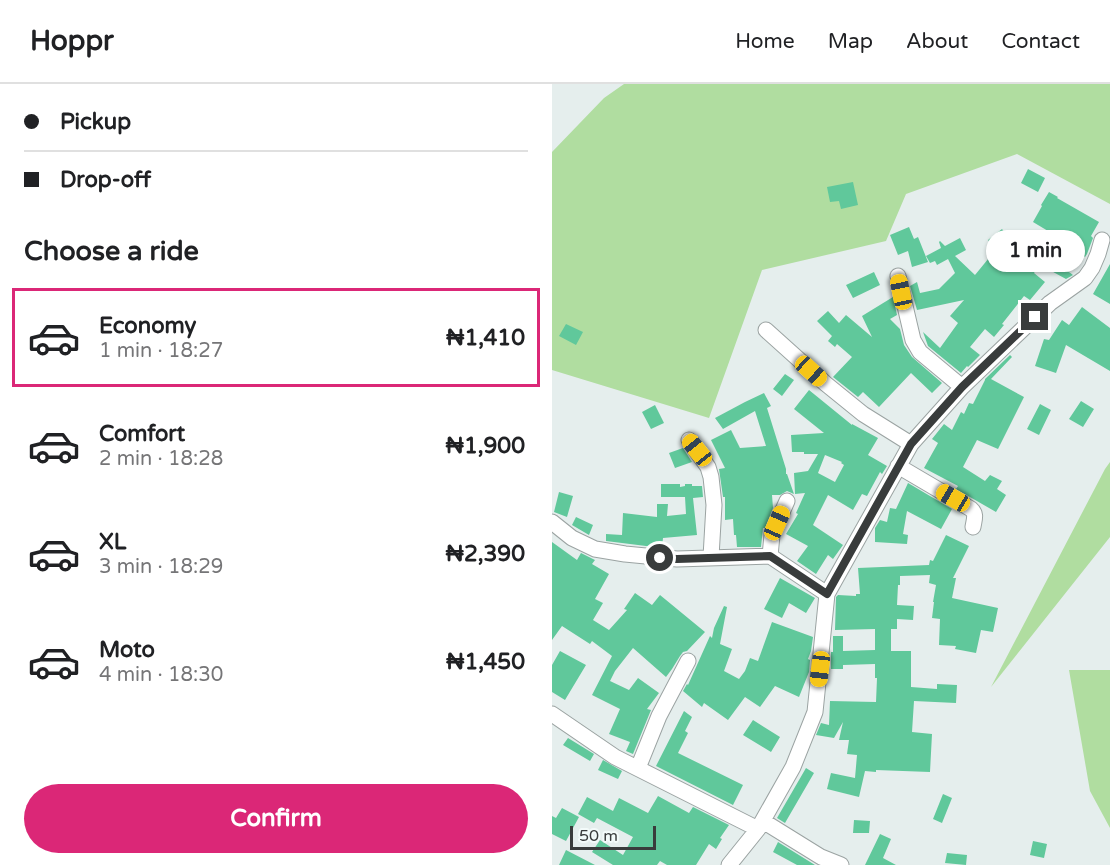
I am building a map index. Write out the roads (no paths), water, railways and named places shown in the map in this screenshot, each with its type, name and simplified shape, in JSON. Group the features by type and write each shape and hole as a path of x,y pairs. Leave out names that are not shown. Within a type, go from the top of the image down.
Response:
{"street":[{"path":"729,865 760,825 793,767 815,712 827,594 911,444 962,387 1050,303 1085,278 1092,268 1102,240"},
{"path":"898,276 915,345 920,352 962,387"},
{"path":"766,330 863,414 911,444"},
{"path":"689,440 708,467 711,477 714,505 711,557"},
{"path":"898,466 975,512 973,527"},
{"path":"770,556 772,535 787,501"},
{"path":"552,522 572,538 595,549 625,554 677,559 770,556 827,594"},
{"path":"638,768 659,716 688,661"},
{"path":"552,714 615,757 841,865"}]}
